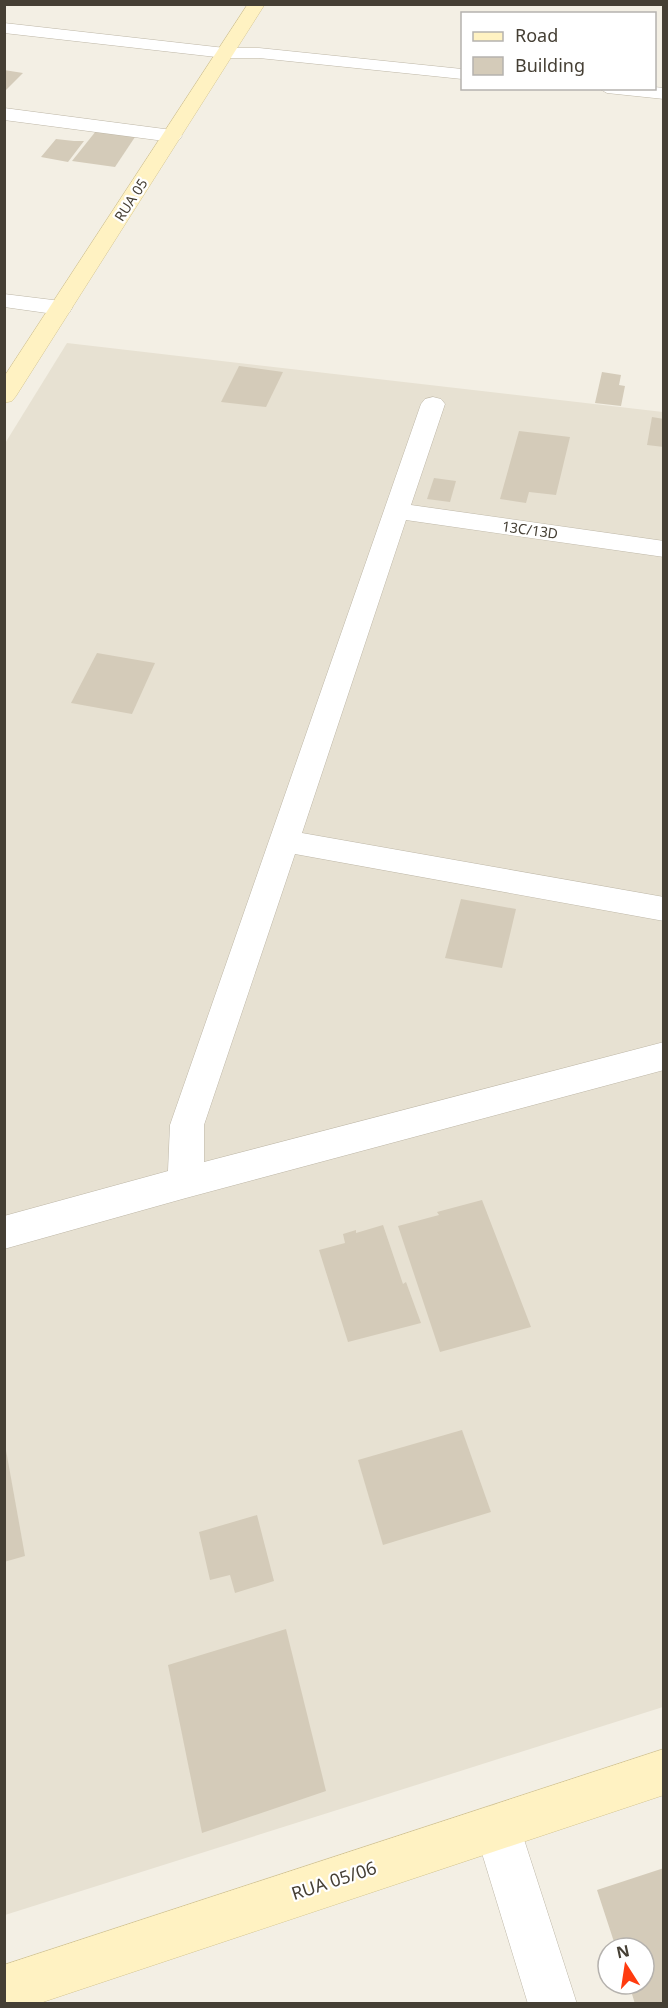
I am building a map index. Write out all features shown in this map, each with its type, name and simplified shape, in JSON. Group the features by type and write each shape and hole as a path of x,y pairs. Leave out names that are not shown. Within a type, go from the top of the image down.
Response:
{"street":[{"name":"RUA 05","path":"4,396 256,4"},
{"path":"4,28 225,53 260,53 461,74"},
{"path":"626,90 663,94"},
{"path":"4,114 172,136"},
{"path":"4,300 61,308"},
{"path":"186,1182 188,1125 433,404"},
{"name":"13C/13D","path":"396,511 663,549"},
{"path":"284,841 663,909"},
{"path":"4,1233 186,1182 663,1056"},
{"name":"RUA 05/06","path":"4,1990 663,1772"},
{"path":"497,1827 553,2004"}],"shaded area":[{"path":"67,343 663,412 663,1707 5,1915 4,445"}],"building":[{"path":"4,70 23,73 4,92"},
{"path":"96,131 135,137 115,167 72,161"},
{"path":"56,139 84,141 68,162 41,157"},
{"path":"239,366 283,372 266,407 221,402"},
{"path":"602,372 621,375 619,385 625,386 621,406 595,403"},
{"path":"652,417 664,419 664,447 647,445"},
{"path":"519,431 570,437 556,495 529,492 526,503 500,499"},
{"path":"434,478 456,481 450,502 427,499"},
{"path":"97,653 155,663 132,714 71,703"},
{"path":"461,899 516,909 502,968 445,958"},
{"path":"482,1200 531,1327 440,1352 398,1226 439,1215 437,1212"},
{"path":"383,1225 403,1284 406,1282 421,1323 348,1342 319,1250 345,1243 343,1234 356,1230 356,1233"},
{"path":"462,1430 491,1512 383,1545 358,1460"},
{"path":"4,1439 25,1556 4,1562"},
{"path":"257,1515 274,1581 235,1593 230,1575 210,1580 199,1532"},
{"path":"286,1629 326,1791 202,1833 168,1665"},
{"path":"664,1868 664,2004 635,2004 633,1996 656,1996 656,1936 612,1936 597,1890"}]}
